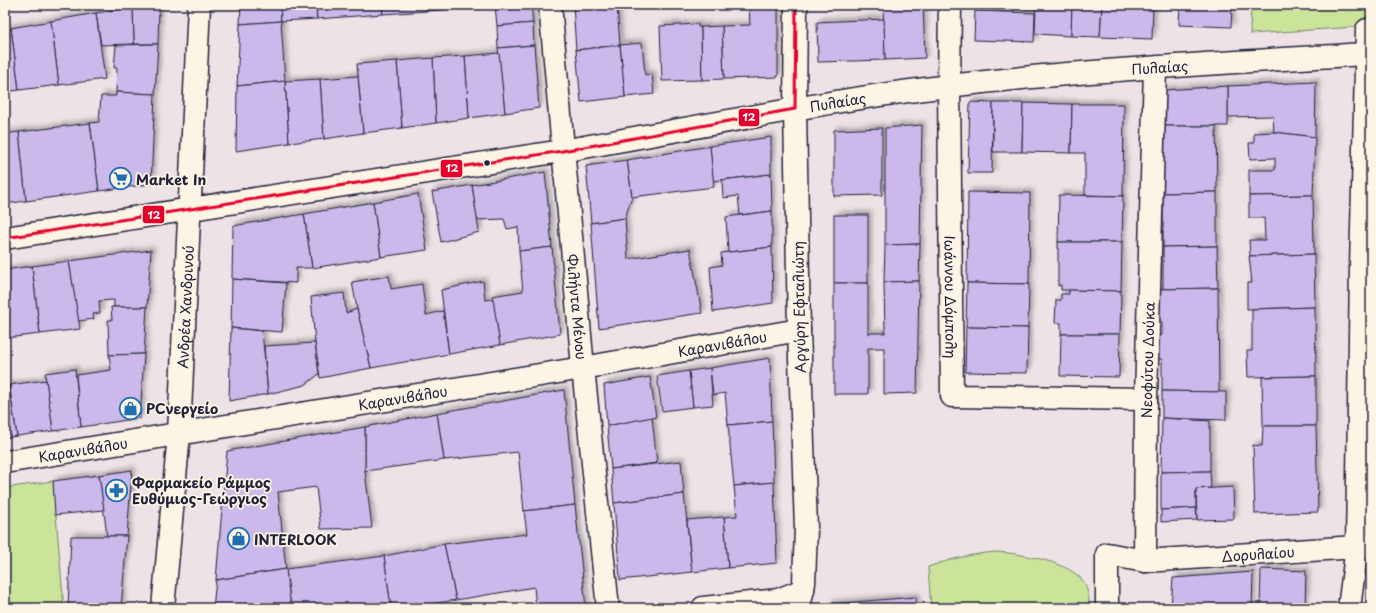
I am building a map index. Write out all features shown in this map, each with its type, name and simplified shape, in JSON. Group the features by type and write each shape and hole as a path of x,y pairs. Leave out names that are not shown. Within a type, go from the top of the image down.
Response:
{"street":[{"name":"Ανδρέα Χανδρινού","path":"163,608 179,434 191,208 199,5"},
{"name":"Φιλήντα Μένου","path":"550,5 562,151 608,608"},
{"name":"Αργύρη Εφταλιώτη","path":"796,5 795,109 799,330 806,528 801,599"},
{"name":"Ιωάννου Δόμπολη","path":"950,5 949,85 952,396 1146,399"},
{"path":"1349,608 1364,546 1366,30"},
{"name":"Πυλαίας","path":"5,238 562,151 871,96 949,85 1087,72 1366,54"},
{"name":"Νεοφύτου Δούκα","path":"1145,561 1146,399 1155,68"},
{"name":"Καρανιβάλου","path":"5,462 583,368 799,330"},
{"name":"Δορυλαίου","path":"1145,561 1364,546"},
{"path":"1107,608 1107,554 1145,561"},
{"path":"702,608 801,599"}],"green space":[{"path":"1251,5 1371,5 1371,26 1250,34"},
{"path":"53,481 64,608 5,608 5,488"},
{"path":"996,552 1018,554 1045,560 1070,570 1079,576 1085,584 1088,592 1090,608 931,608 928,567 961,557"}],"building":[{"path":"159,5 158,44 134,44 133,7"},
{"path":"241,5 280,5 281,21 240,24"},
{"path":"280,5 316,5 317,19 281,21"},
{"path":"316,5 382,5 383,14 317,19"},
{"path":"382,5 426,5 427,11 383,14"},
{"path":"426,5 495,5 495,6 427,11"},
{"path":"495,5 531,5 533,23 497,26"},
{"path":"573,5 617,5 620,45 576,50"},
{"path":"731,5 778,5 778,6 731,7"},
{"path":"883,5 923,5 925,58 885,60"},
{"path":"975,5 1014,5 1013,12 975,11"},
{"path":"1036,5 1072,5 1071,36 1035,34"},
{"path":"1072,5 1102,5 1100,37 1071,36"},
{"path":"1102,5 1153,5 1152,39 1100,37"},
{"path":"1180,5 1232,5 1231,27 1179,25"},
{"path":"749,6 778,6 778,77 724,79 722,26 750,25"},
{"path":"133,7 134,44 101,45 96,13"},
{"path":"975,11 1035,13 1034,42 974,40"},
{"path":"96,13 105,79 59,85 51,21"},
{"path":"884,19 885,60 818,62 817,22"},
{"path":"51,21 59,85 19,90 11,28"},
{"path":"281,21 285,81 237,86 240,24"},
{"path":"533,23 534,45 498,48 497,26"},
{"path":"698,24 698,27 701,27 702,80 662,81 660,26"},
{"path":"722,26 724,79 702,80 701,27"},
{"path":"11,28 19,90 5,92 5,29"},
{"path":"642,43 645,75 652,74 654,94 625,97 620,45"},
{"path":"158,44 155,94 116,92 117,68 114,68 116,45"},
{"path":"534,45 539,108 505,113 498,48"},
{"path":"620,45 625,97 581,102 576,50"},
{"path":"499,53 505,113 469,118 465,56"},
{"path":"465,56 469,118 436,123 433,58"},
{"path":"433,58 436,123 402,128 397,61"},
{"path":"397,61 402,128 363,133 357,64"},
{"path":"358,76 363,133 324,139 320,79"},
{"path":"320,79 324,139 289,143 285,81"},
{"path":"285,81 289,143 236,151 237,86"},
{"path":"1316,82 1315,137 1274,132 1273,116 1228,117 1228,86"},
{"path":"1228,86 1228,126 1163,126 1164,90"},
{"path":"116,92 155,94 151,184 99,191 90,123 99,122 101,96 116,96"},
{"path":"970,102 993,103 992,173 968,173"},
{"path":"993,103 1023,103 1022,152 993,152"},
{"path":"1023,103 1072,104 1071,153 1022,152"},
{"path":"1072,104 1124,104 1123,196 1085,195 1085,153 1071,153"},
{"path":"90,123 99,191 26,201 19,132"},
{"path":"922,125 920,244 885,245 885,128"},
{"path":"1163,126 1216,126 1217,192 1163,193"},
{"path":"882,128 882,195 834,196 834,130"},
{"path":"19,132 26,201 5,204 5,134"},
{"path":"1274,132 1315,137 1313,195 1249,196 1249,170 1275,170 1275,158 1250,159 1249,143 1254,143 1254,133"},
{"path":"771,137 771,174 713,181 710,146"},
{"path":"710,146 714,187 632,197 627,160"},
{"path":"627,160 632,197 625,218 591,223 586,166"},
{"path":"545,172 552,247 519,251 518,227 507,229 504,219 477,220 472,185"},
{"path":"771,174 772,211 740,215 738,196 723,198 722,180"},
{"path":"472,185 479,232 441,242 432,192"},
{"path":"968,192 1030,193 1029,284 967,283"},
{"path":"1217,192 1217,246 1163,247 1163,193"},
{"path":"418,194 427,250 381,257 373,202"},
{"path":"1059,195 1123,196 1122,242 1058,242"},
{"path":"1313,195 1314,254 1250,256 1249,240 1265,240 1264,218 1249,218 1249,196"},
{"path":"373,202 381,257 312,268 304,214"},
{"path":"772,211 772,247 728,252 726,217"},
{"path":"304,214 312,268 296,268 296,283 232,279 233,226"},
{"path":"834,215 868,215 868,283 834,283"},
{"path":"625,218 628,259 690,249 702,313 599,328 591,223"},
{"path":"1058,242 1122,242 1121,291 1061,290 1061,285 1058,286"},
{"path":"920,244 919,281 884,282 885,245"},
{"path":"1217,246 1218,288 1163,289 1163,247"},
{"path":"552,247 560,334 500,345 492,296 523,291 519,251"},
{"path":"772,247 773,303 713,312 710,267 722,265 721,253"},
{"path":"151,250 147,307 114,307 114,300 99,301 100,313 93,314 94,319 78,321 69,261"},
{"path":"1314,254 1315,307 1247,309 1247,283 1252,283 1249,256"},
{"path":"69,261 80,329 40,334 32,266"},
{"path":"32,266 40,334 6,338 5,270"},
{"path":"389,276 391,289 422,284 426,315 443,311 449,354 371,368 352,282"},
{"path":"232,279 286,283 282,332 231,328"},
{"path":"483,281 485,300 493,299 500,345 449,354 441,290"},
{"path":"919,281 917,393 884,394 884,348 868,348 868,394 834,394 834,283 868,283 868,333 885,333 884,282"},
{"path":"967,283 1029,284 1028,328 966,327"},
{"path":"1218,288 1219,392 1162,391 1162,359 1157,359 1157,335 1162,335 1162,322 1158,322 1158,289"},
{"path":"1069,290 1121,291 1120,334 1061,334 1061,323 1055,323 1056,300 1061,300 1061,294 1069,294"},
{"path":"344,293 346,313 357,309 371,368 320,378 311,297"},
{"path":"111,307 147,307 144,354 109,355 108,320 112,320"},
{"path":"1315,307 1316,376 1248,377 1247,351 1252,351 1252,309"},
{"path":"966,327 1028,328 1027,373 965,372"},
{"path":"231,328 262,331 268,394 229,401"},
{"path":"1061,334 1120,334 1119,377 1060,376"},
{"path":"315,343 319,374 305,385 268,394 264,346"},
{"path":"144,354 140,418 81,427 76,375 111,370 109,355"},
{"path":"770,358 772,421 728,425 725,393 713,395 710,368"},
{"path":"710,368 713,405 693,407 689,371"},
{"path":"75,369 81,427 53,431 45,373"},
{"path":"689,371 693,407 662,411 657,376"},
{"path":"1316,376 1316,426 1263,426 1262,377"},
{"path":"650,377 656,417 607,426 604,385"},
{"path":"46,380 53,431 17,436 9,385"},
{"path":"9,385 17,436 5,438 5,386"},
{"path":"564,390 575,505 524,511 518,452 444,460 437,413"},
{"path":"1162,391 1226,392 1226,420 1162,418"},
{"path":"437,413 444,460 365,471 365,427"},
{"path":"652,417 657,463 611,469 607,426"},
{"path":"1162,418 1210,421 1210,471 1161,472"},
{"path":"772,421 774,482 734,486 728,425"},
{"path":"1263,426 1316,426 1318,512 1255,514 1253,445 1262,446"},
{"path":"365,427 365,471 372,528 321,529 316,487 278,492 286,569 216,580 227,451"},
{"path":"681,461 684,494 614,503 611,469"},
{"path":"132,470 127,536 107,536 99,475"},
{"path":"1210,471 1211,488 1196,489 1196,508 1161,510 1161,472"},
{"path":"99,475 104,510 55,515 53,481"},
{"path":"774,482 777,563 728,568 724,517 737,516 734,486"},
{"path":"1233,487 1234,519 1197,520 1196,489"},
{"path":"684,494 692,572 620,580 614,503"},
{"path":"575,505 586,608 536,608 534,587 456,600 444,544 527,534 524,511"},
{"path":"1196,508 1197,520 1161,522 1161,510"},
{"path":"724,517 728,568 692,572 687,520"},
{"path":"71,536 127,536 121,608 68,608"},
{"path":"444,544 456,600 406,608 391,608 384,556"},
{"path":"384,556 391,608 291,608 286,569"},
{"path":"286,569 291,608 213,608 216,580"},
{"path":"1261,569 1306,571 1305,608 1260,608"},
{"path":"1253,572 1252,608 1171,608 1173,578"},
{"path":"1371,584 1371,608 1367,608"},
{"path":"916,597 916,608 829,608 829,604"}],"transit line":[{"name":"12","path":"5,238 562,151 795,109 796,5"}],"place":[{"name":"Market In","path":"120,179"},
{"name":"PCνεργείο","path":"130,408"},
{"name":"Φαρμακείο Ράμμος Ευθύμιος-Γεώργιος","path":"117,490"},
{"name":"INTERLOOK","path":"239,539"}]}
